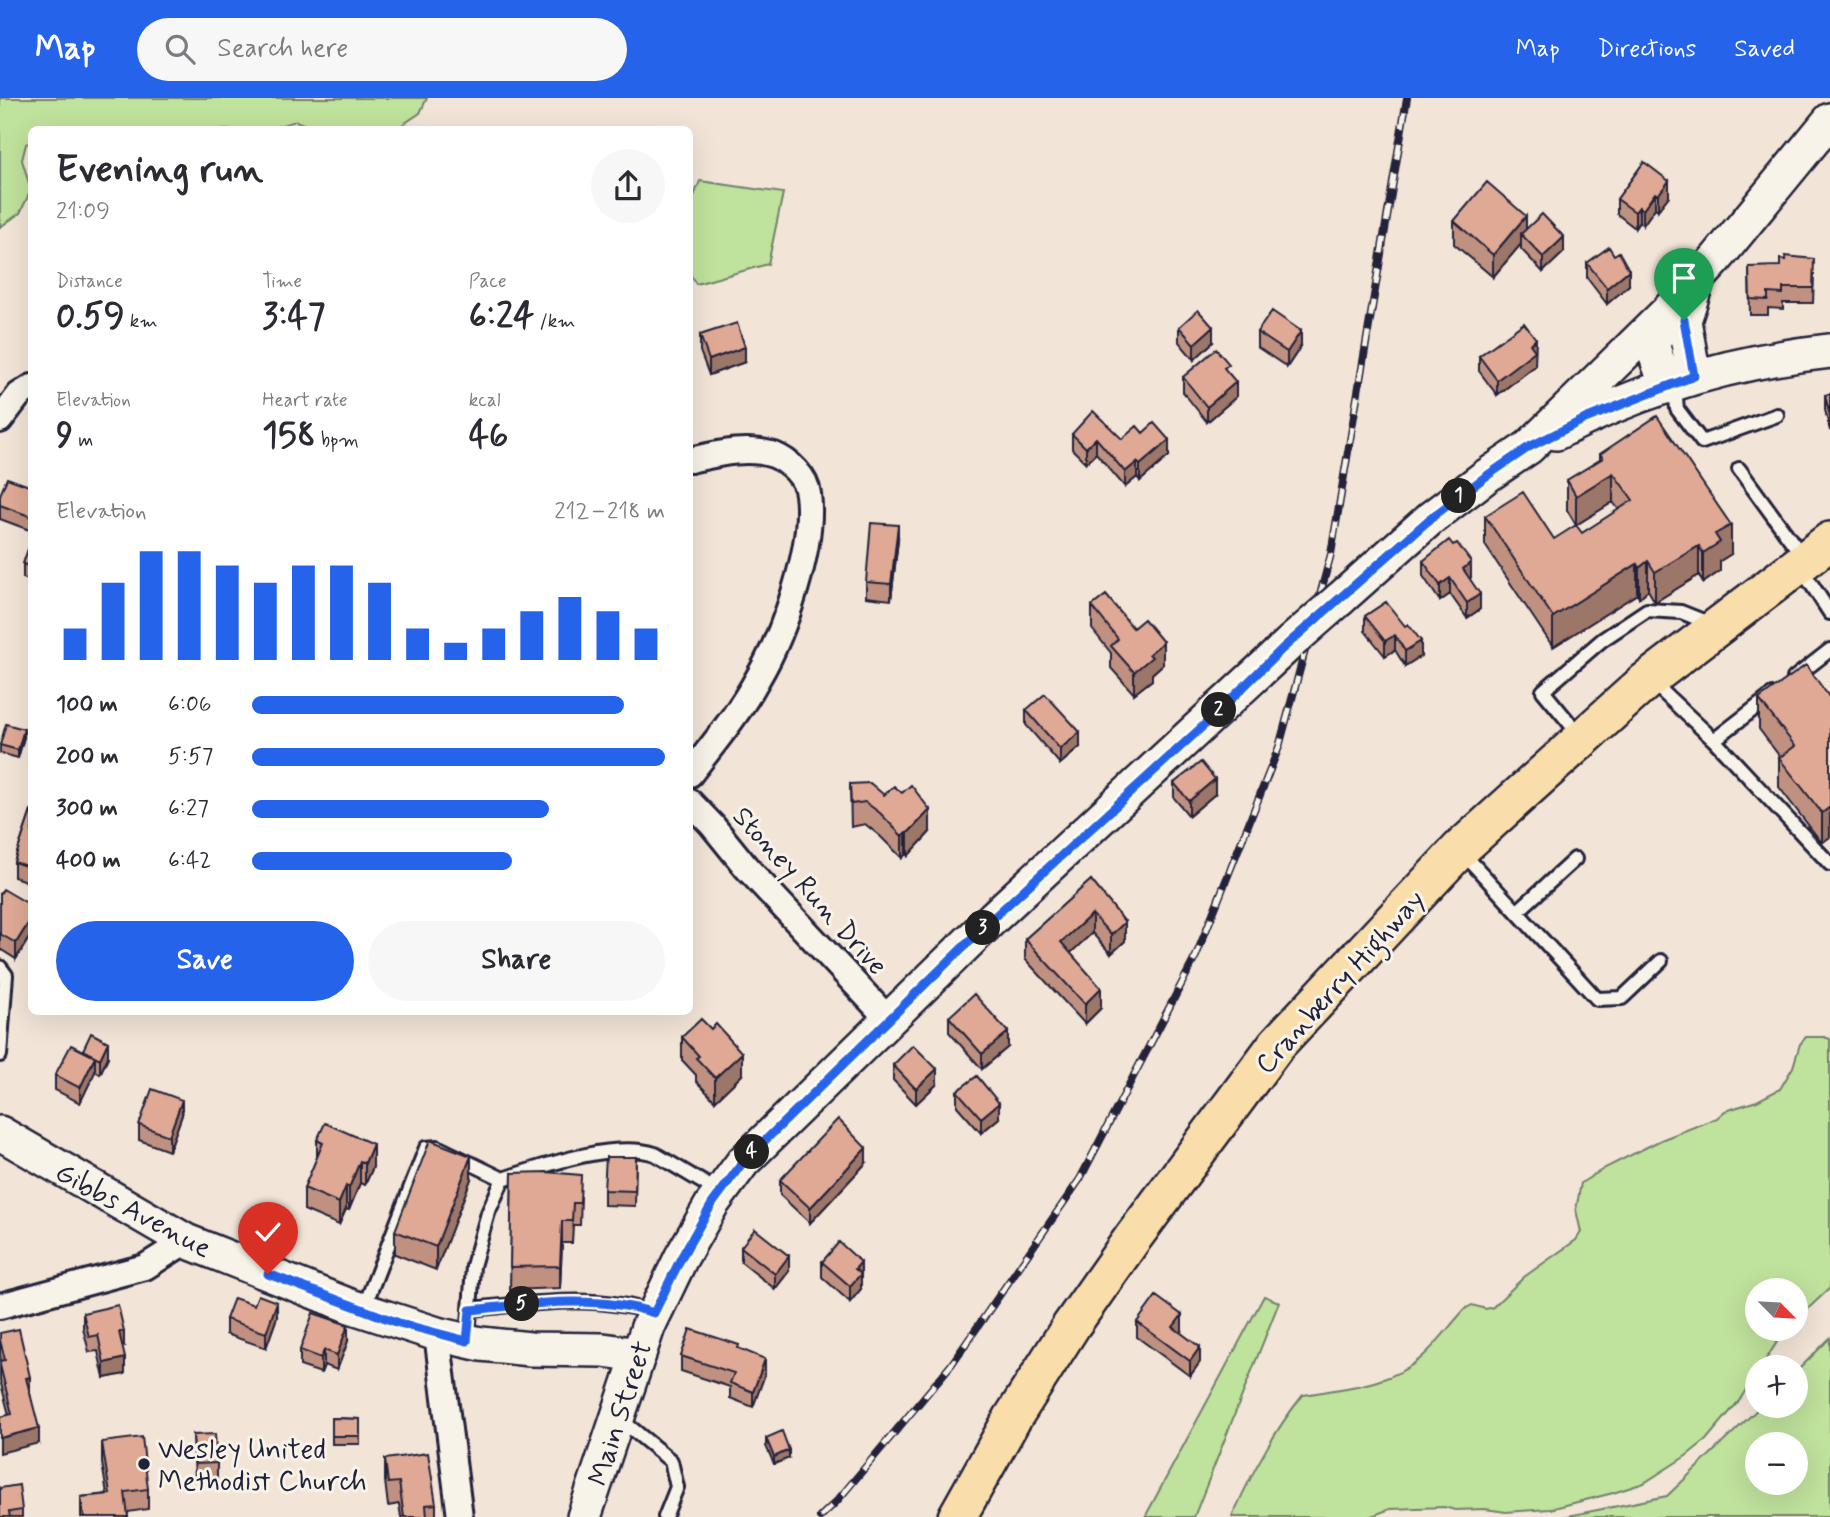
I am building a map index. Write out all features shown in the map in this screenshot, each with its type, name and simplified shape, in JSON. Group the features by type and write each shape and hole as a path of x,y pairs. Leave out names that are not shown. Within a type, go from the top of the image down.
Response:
{"main road":[{"name":"Main Street","path":"584,1517 654,1313 681,1258 720,1193 743,1162 993,918 1291,642 1431,518 1529,447 1698,279 1830,120"},
{"name":"Main Street","path":"1679,382 1684,320 1698,279"},
{"name":"Main Street","path":"1667,312 1652,345 1679,382"},
{"path":"1529,447 1585,419 1679,382 1830,351"},
{"name":"Cranberry Highway","path":"957,1517 1012,1419 1071,1326 1277,1044 1460,849 1649,679 1811,556"},
{"name":"Gibbs Avenue","path":"0,1133 187,1241 363,1310 458,1328 503,1347 603,1350 639,1355"}],"street":[{"path":"0,420 19,395 28,389"},
{"path":"693,459 750,451 775,456 796,469 808,491 809,515 793,599 772,653 737,712 693,770"},
{"name":"Stoney Run Drive","path":"693,805 746,867 888,1019"},
{"path":"0,1306 145,1267 187,1241"},
{"path":"458,1328 460,1517"}],"lane":[{"path":"1679,382 1677,409 1702,442 1777,415"},
{"path":"1739,469 1811,556 1830,613"},
{"path":"1582,738 1543,691 1602,640 1647,610 1681,611 1717,627"},
{"path":"1714,740 1830,650"},
{"path":"1649,679 1714,740 1830,864"},
{"path":"1460,849 1597,999 1622,998 1661,961"},
{"path":"1518,911 1575,859"},
{"path":"0,967 6,975 0,1055"},
{"path":"363,1310 426,1148 437,1147 503,1179 585,1154 643,1151 655,1154 720,1193"},
{"path":"458,1328 488,1213 503,1179"},
{"path":"458,1328 530,1304 612,1302 654,1313"},
{"path":"618,1417 671,1461 677,1487 664,1517"}],"green space":[{"path":"0,98 427,98 420,113 400,126 308,126 296,121 279,126 28,126 28,143 22,160 28,180 28,196 20,213 0,227"},
{"path":"700,181 783,193 768,264 696,284 693,279 693,198"},
{"path":"1806,1037 1830,1039 1830,1288 1808,1309 1808,1278 1745,1278 1745,1341 1778,1341 1769,1355 1745,1355 1745,1391 1706,1440 1644,1483 1550,1509 1506,1512 1485,1509 1455,1510 1444,1507 1390,1509 1369,1517 1232,1517 1263,1454 1303,1395 1380,1380 1395,1375 1421,1358 1465,1309 1472,1305 1486,1309 1493,1307 1524,1277 1576,1240 1581,1232 1576,1210 1581,1183 1661,1140 1780,1089 1793,1067 1800,1044"},
{"path":"1264,1296 1279,1302 1194,1517 1145,1517"},
{"path":"1830,1338 1830,1517 1563,1517 1667,1496 1748,1418 1808,1418 1808,1360"}],"building":[{"path":"1644,162 1669,181 1658,195 1655,193 1643,210 1639,207 1635,212 1617,199"},
{"path":"1487,182 1526,216 1493,255 1454,221"},
{"path":"1542,214 1564,237 1543,257 1521,234"},
{"path":"1609,247 1614,255 1619,252 1629,270 1607,288 1587,263"},
{"path":"1785,256 1814,259 1813,288 1783,288 1783,294 1768,293 1768,300 1750,299 1749,267 1780,266 1780,259 1786,260"},
{"path":"1198,310 1213,327 1194,344 1179,327"},
{"path":"1272,311 1301,331 1287,352 1257,332"},
{"path":"737,323 745,347 709,360 700,335"},
{"path":"1524,323 1536,339 1530,344 1535,351 1497,380 1479,356"},
{"path":"1216,349 1229,364 1224,368 1236,382 1207,407 1183,377"},
{"path":"1830,394 1830,416 1825,395"},
{"path":"1093,411 1122,439 1137,426 1143,433 1154,423 1169,440 1140,465 1137,462 1125,472 1096,438 1086,448 1072,434"},
{"path":"1657,416 1731,525 1715,534 1720,542 1703,553 1699,546 1655,572 1648,561 1639,568 1637,564 1553,617 1485,516 1523,492 1554,539 1576,525 1582,533 1633,500 1613,473 1576,496 1567,480 1603,458 1600,454"},
{"path":"7,478 28,486 28,516 0,505 0,495"},
{"path":"871,523 898,525 891,584 866,582"},
{"path":"1449,540 1453,545 1457,543 1471,562 1463,569 1480,594 1467,603 1450,578 1440,585 1423,561"},
{"path":"28,550 28,566 23,564"},
{"path":"1106,595 1133,628 1144,619 1163,642 1149,654 1152,657 1134,672 1111,646 1118,639 1092,606"},
{"path":"1386,602 1421,641 1405,651 1395,635 1385,641 1365,616"},
{"path":"1806,665 1830,698 1830,807 1822,813 1779,758 1795,746 1759,699"},
{"path":"1045,694 1080,732 1060,749 1026,710"},
{"path":"6,724 24,729 18,750 0,745"},
{"path":"1201,762 1215,779 1189,801 1174,783"},
{"path":"870,783 884,795 894,786 902,793 911,785 930,810 902,836 865,802 851,804 850,784"},
{"path":"28,820 28,867 14,862"},
{"path":"1091,880 1125,922 1111,935 1092,914 1061,942 1101,988 1085,1004 1025,939"},
{"path":"3,889 28,904 28,924 16,943 0,934 0,894"},
{"path":"974,994 1008,1032 982,1054 949,1017"},
{"path":"701,1019 711,1029 716,1024 742,1053 715,1078 696,1058 699,1056 682,1037"},
{"path":"91,1033 108,1042 100,1059 83,1050"},
{"path":"71,1045 95,1057 80,1088 55,1075"},
{"path":"913,1045 937,1069 916,1089 893,1065"},
{"path":"977,1076 999,1103 981,1118 957,1091"},
{"path":"152,1089 182,1100 169,1136 139,1125"},
{"path":"838,1119 866,1148 810,1208 780,1180"},
{"path":"325,1123 373,1144 365,1163 360,1161 349,1188 346,1186 339,1203 304,1188 323,1143 317,1140"},
{"path":"430,1140 471,1156 436,1247 395,1231"},
{"path":"606,1157 636,1157 635,1191 604,1190"},
{"path":"512,1173 581,1175 580,1203 573,1203 572,1221 562,1221 560,1266 510,1267"},
{"path":"755,1229 789,1256 775,1274 741,1247"},
{"path":"839,1242 861,1262 855,1269 861,1274 850,1286 822,1262"},
{"path":"258,1295 277,1302 266,1333 226,1319 234,1298 254,1305"},
{"path":"1156,1296 1182,1315 1173,1327 1200,1347 1190,1361 1137,1322"},
{"path":"118,1305 124,1331 119,1332 125,1358 104,1363 98,1335 89,1337 83,1313"},
{"path":"313,1313 348,1325 337,1355 324,1350 321,1358 300,1350"},
{"path":"19,1329 30,1377 26,1378 39,1428 0,1438 0,1417 12,1414 0,1365 0,1361 5,1360 0,1333"},
{"path":"690,1329 739,1345 738,1348 765,1359 753,1392 730,1383 734,1373 681,1356"},
{"path":"332,1418 360,1419 360,1436 332,1436"},
{"path":"782,1431 789,1450 774,1457 766,1438"},
{"path":"215,1434 217,1463 195,1464 193,1435"},
{"path":"142,1437 148,1489 125,1492 128,1517 84,1517 81,1497 110,1494 102,1442"},
{"path":"428,1453 436,1504 426,1505 427,1517 404,1517 399,1482 388,1483 385,1459"},
{"path":"19,1485 22,1510 9,1512 10,1517 0,1517 0,1488"}],"railway":[{"path":"820,1517 837,1501 951,1365 1080,1179 1196,956 1279,747 1331,554 1407,98"}],"place":[{"name":"Wesley United Methodist Church","path":"144,1464"}],"route":[{"path":"268,1274 399,1323 467,1341 470,1310 530,1304 612,1302 654,1313 712,1204 743,1162 828,1076 993,918 1213,717 1282,649 1431,518 1529,447 1585,419 1694,376 1684,320"}]}
